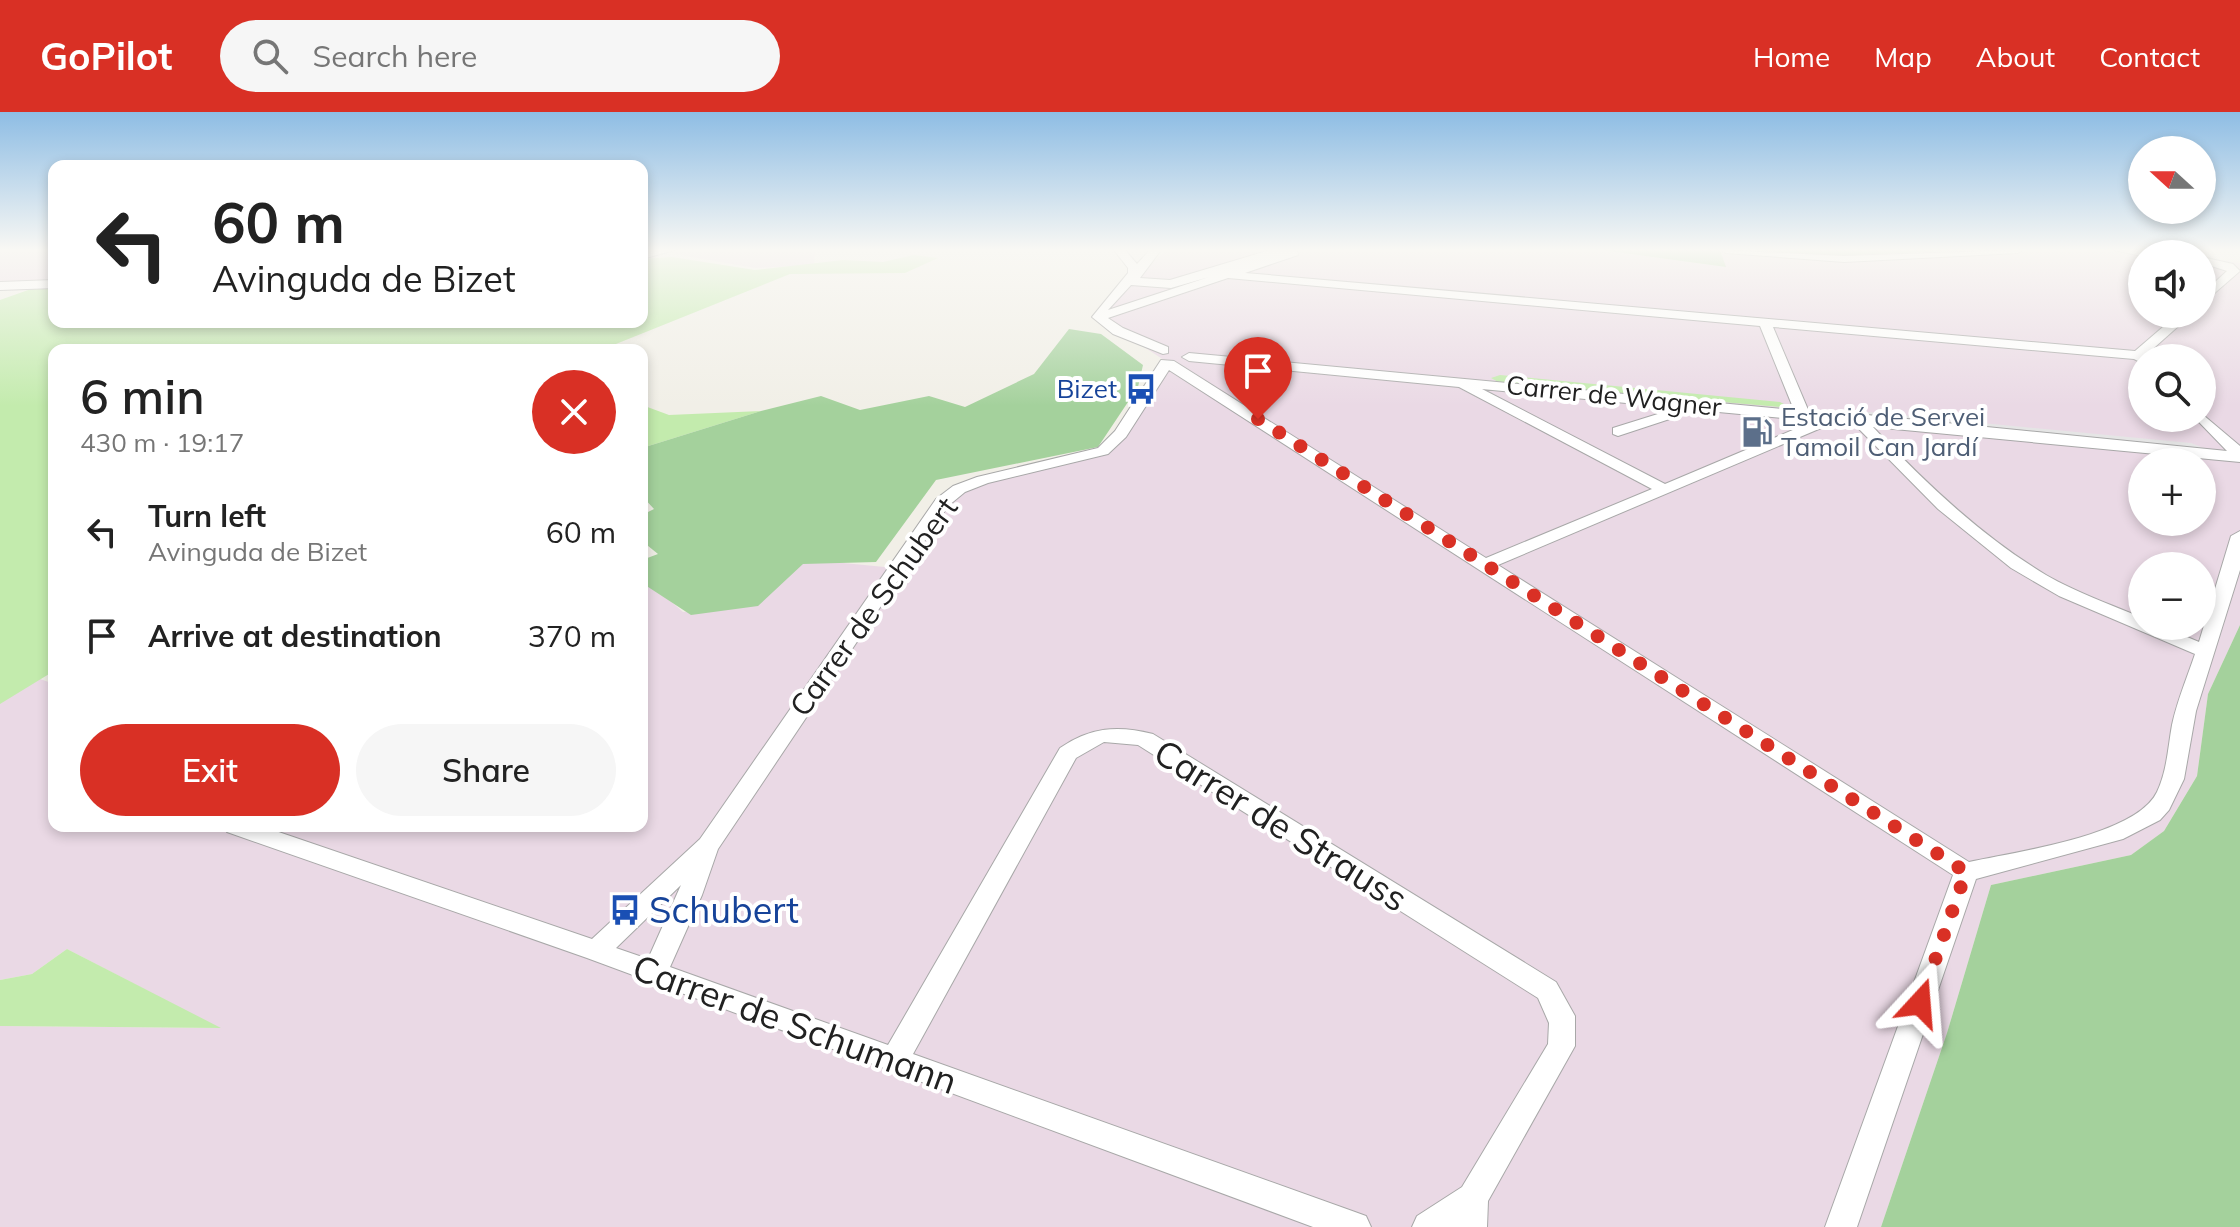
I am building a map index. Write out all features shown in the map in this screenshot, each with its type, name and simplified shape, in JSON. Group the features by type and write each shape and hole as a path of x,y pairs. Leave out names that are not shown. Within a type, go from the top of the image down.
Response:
{"street":[{"path":"1098,317 1109,302"},
{"path":"1098,317 1146,302"},
{"path":"1539,302 2128,356"},
{"path":"1098,317 1133,346 1162,358 1966,872 2129,829 2155,811 2175,769 2185,714 2226,598 2240,536"},
{"path":"1765,322 1801,408"},
{"path":"2154,344 2171,328"},
{"path":"1185,356 1198,381"},
{"name":"Carrer de Wagner","path":"1162,358 1185,356 1442,373 1854,413 2227,442"},
{"name":"Carrer de Schubert","path":"596,951 708,845 942,503 959,489 983,480 1103,451 1114,444 1155,381 1162,358"},
{"path":"1442,373 1665,490"},
{"name":"Carrer de Wagner","path":"1473,376 1705,405 1801,408 1832,417 1854,413 2240,456"},
{"path":"1155,381 1198,381"},
{"path":"1618,431 1674,411 1705,405"},
{"path":"1854,413 1969,527 2008,557 2042,580 2128,618"},
{"path":"1486,564 1809,430 1832,417"},
{"path":"2216,431 2240,456"},
{"path":"2178,640 2206,652"},
{"name":"Carrer de Strauss","path":"894,1061 1068,753 1087,738 1104,733 1145,739 1547,990 1562,1012 1565,1030 1561,1046 1472,1212 1428,1227"},
{"name":"Carrer de Schumann","path":"252,832 596,951 1355,1227"},
{"name":"Carrer de Schubert","path":"654,974 690,895 708,845"},
{"path":"1841,1227 1966,872"}],"shaded area":[{"path":"1112,302 2128,302 2128,328 2216,328 2216,302 2240,302 2240,625 2208,694 2197,776 2164,831 2131,855 1991,885 1947,1033 1881,1227 0,1227 0,1026 219,1028 67,949 32,974 0,980 0,690 29,675 48,682 48,832 648,832 648,581 683,612 753,604 792,558 895,568 959,489 1103,451 1167,362 1098,317"},
{"path":"1865,414 2191,443 2204,448 1868,417"}],"green space":[{"path":"0,302 48,302 48,328 648,328 648,302 720,302 616,344 48,344 48,675 0,704"},
{"path":"1069,329 1101,334 1143,365 1138,387 1098,447 936,480 876,562 803,564 758,606 691,615 648,587 648,558 658,554 648,546 648,512 654,509 648,502 648,446 821,396 860,410 929,396 965,407 1034,374"},
{"path":"1500,375 1780,402 1792,408 1500,383 1491,378"},
{"path":"648,407 669,415 761,411 648,446"},
{"path":"2240,625 2240,1227 1881,1227 1947,1033 1991,885 2131,855 2164,831 2197,776 2208,694"},
{"path":"67,949 221,1028 0,1026 0,980 32,974"}],"place":[{"name":"Bizet","path":"1141,389"},
{"name":"Estació de Servei Tamoil Can Jardí","path":"1757,432"},
{"name":"Schubert","path":"625,910"}],"route":[{"path":"1258,419 1966,872 1920,1003"}]}
